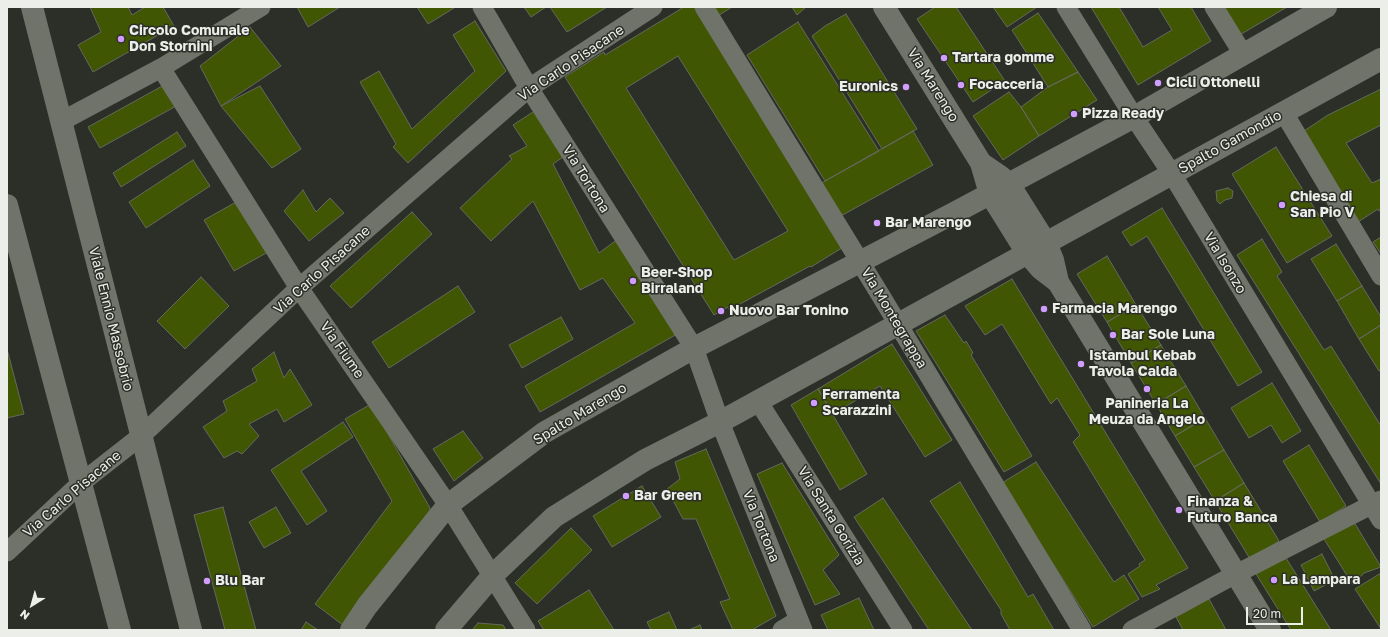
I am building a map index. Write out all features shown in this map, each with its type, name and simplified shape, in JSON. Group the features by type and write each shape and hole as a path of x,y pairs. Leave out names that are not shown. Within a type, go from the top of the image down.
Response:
{"street":[{"name":"Viale Ennio Massobrio","path":"32,7 191,630"},
{"path":"62,121 161,68 262,7"},
{"name":"Via Tortona","path":"482,7 529,88 694,348 720,422 801,625"},
{"name":"Via Carlo Pisacane","path":"7,552 81,482 141,436 299,288 529,88 653,7"},
{"name":"Via Montegrappa","path":"704,7 1082,630"},
{"name":"Via Marengo","path":"884,7 981,163"},
{"name":"Via Isonzo","path":"1066,7 1134,117 1172,174 1378,508"},
{"path":"1214,7 1243,54"},
{"path":"860,262 1134,117 1326,7"},
{"name":"Spalto Gamondio","path":"898,325 1381,59"},
{"name":"Via Fiume","path":"161,68 299,288 448,505 526,630"},
{"path":"1284,113 1381,276"},
{"path":"981,163 1009,184 1037,248 1041,269 1058,282 1270,630"},
{"path":"981,163 990,194 1037,248"},
{"path":"7,205 120,630"},
{"name":"Spalto Marengo","path":"351,630 367,606 448,505 545,432 694,348 860,262"},
{"path":"446,630 493,575 554,517 645,460 720,422 898,325"},
{"name":"Via Santa Gorizia","path":"758,401 904,630"},
{"path":"1132,630 1236,574 1378,508"},
{"path":"782,630 801,625"}],"building":[{"name":"Circolo Comunale Don Stornini","path":"90,7 128,7 132,15 145,7 163,7 174,26 93,72 78,45 101,32"},
{"path":"297,7 340,7 308,27"},
{"path":"417,7 454,7 454,8 428,24"},
{"path":"524,7 546,7 531,17"},
{"path":"550,7 607,7 567,32"},
{"path":"684,7 695,7 845,246 811,267 810,266 729,310 728,307 714,315 565,77 604,52 605,55","holes":["678,56 788,231 734,260 626,88"]},
{"path":"710,7 732,7 716,17"},
{"path":"792,7 806,7 797,15"},
{"path":"935,7 956,7 1005,81 973,102 917,19"},
{"path":"993,7 1037,7 1007,27"},
{"path":"1091,7 1119,7 1143,47 1172,30 1158,7 1191,7 1211,41 1138,85"},
{"path":"1227,7 1287,7 1238,36 1223,9"},
{"path":"1038,13 1078,72 1048,87 1012,30"},
{"path":"846,14 917,129 882,149 812,36 825,26"},
{"path":"475,21 506,71 408,163 393,147 396,144 360,82 379,71 412,129 475,71 453,35"},
{"path":"798,22 879,151 825,181 747,55"},
{"path":"250,27 281,66 221,106 200,66"},
{"path":"1078,72 1097,100 1039,136 1021,107 1048,87"},
{"path":"166,84 178,105 100,148 88,127"},
{"path":"260,86 301,149 272,168 221,106"},
{"path":"1381,89 1381,125 1346,143 1372,183 1381,179 1381,210 1379,211 1378,209 1358,222 1301,133 1328,115"},
{"path":"1009,92 1021,107 1039,136 1003,160 973,116"},
{"path":"536,110 566,155 553,164 599,253 618,239 677,334 540,412 525,386 635,323 603,278 580,290 533,201 491,241 460,208 512,159 509,156 527,146 513,125"},
{"path":"913,131 933,165 839,217 818,185"},
{"path":"177,132 186,146 121,187 113,173"},
{"name":"Chiesa di San Pio V","path":"1276,147 1332,236 1287,263 1232,174"},
{"path":"193,160 210,186 146,228 129,202"},
{"path":"1228,188 1233,191 1232,198 1225,200 1220,204 1217,201 1216,191"},
{"path":"303,190 316,212 330,198 344,213 309,241 284,211"},
{"path":"238,201 268,252 234,271 204,220"},
{"path":"1162,208 1262,372 1238,386 1147,236 1131,246 1122,232"},
{"path":"412,212 432,234 351,308 330,286"},
{"path":"1381,237 1381,254 1373,242"},
{"path":"1262,239 1282,272 1277,276 1324,350 1331,346 1381,426 1381,484 1237,255"},
{"path":"1336,244 1362,286 1337,301 1311,259"},
{"path":"1107,256 1136,305 1107,322 1077,274"},
{"path":"201,277 229,306 185,349 157,321"},
{"path":"1012,279 1188,568 1156,585 1160,589 1142,597 1128,574 1140,566 1139,564 1145,560 1073,442 1080,435 1057,398 1051,404 1002,324 985,335 965,306"},
{"path":"458,286 475,312 389,368 372,342"},
{"path":"1362,286 1381,317 1381,325 1359,339 1337,301"},
{"path":"1136,305 1161,345 1131,363 1107,322"},
{"path":"945,315 964,343 966,341 973,353 971,355 1032,456 1004,472 916,331"},
{"path":"561,317 573,339 522,368 509,345"},
{"path":"1381,325 1381,370 1379,371 1359,339"},
{"path":"892,344 952,440 925,457 880,386 833,414 818,389"},
{"path":"1161,345 1186,386 1156,404 1131,363"},
{"path":"7,349 24,414 7,418"},
{"path":"274,352 284,378 290,369 312,405 284,422 277,409 249,424 259,436 242,454 237,451 224,458 203,427 227,411 223,401 257,381 252,369"},
{"path":"1272,383 1301,431 1282,443 1271,425 1249,438 1231,408"},
{"path":"1186,386 1205,418 1175,436 1156,404"},
{"path":"818,389 867,474 840,490 791,405"},
{"path":"371,404 430,510 344,626 315,604 392,501 345,419"},
{"path":"1205,418 1224,450 1194,467 1175,436"},
{"path":"343,422 353,437 301,471 327,511 307,525 271,470"},
{"path":"463,431 483,458 454,481 433,449"},
{"path":"1309,445 1346,506 1320,522 1283,461"},
{"path":"706,449 776,616 752,630 733,630 720,602 730,599 696,519 683,519 667,489 680,479 675,462"},
{"path":"1224,450 1244,483 1215,501 1194,467"},
{"path":"1036,462 1114,582 1124,575 1139,599 1093,627 1002,483"},
{"path":"782,463 839,555 823,570 840,594 815,605 757,474"},
{"path":"960,482 1028,597 1033,594 1054,630 1010,630 1001,614 1001,610 930,501"},
{"path":"1244,483 1279,541 1250,559 1215,501"},
{"path":"642,486 661,517 612,547 593,516"},
{"path":"883,498 972,630 929,630 854,517"},
{"path":"223,507 256,630 225,630 194,515"},
{"path":"276,507 291,533 264,548 249,522"},
{"path":"1354,522 1381,567 1364,573 1353,585 1324,539"},
{"path":"571,528 592,550 537,604 515,583"},
{"path":"1322,554 1335,580 1314,591 1301,565"},
{"path":"1286,558 1331,630 1291,630 1256,574"},
{"path":"1381,573 1381,629 1355,589"},
{"path":"589,590 614,630 544,630 538,621"},
{"path":"859,598 874,630 828,630 821,615"},
{"path":"1209,599 1226,630 1183,630 1176,617"},
{"path":"669,612 677,630 651,630 647,622"},
{"path":"306,622 318,630 301,630"},
{"path":"478,623 503,625 506,630 472,630"},
{"path":"700,625 702,630 689,630"}],"place":[{"name":"Circolo Comunale Don Stornini","path":"121,39"},
{"name":"Tartara gomme","path":"944,58"},
{"name":"Cicli Ottonelli","path":"1158,83"},
{"name":"Focacceria","path":"961,85"},
{"name":"Euronics","path":"906,87"},
{"name":"Pizza Ready","path":"1074,114"},
{"name":"Chiesa di San Pio V","path":"1282,205"},
{"name":"Bar Marengo","path":"877,223"},
{"name":"Beer-Shop Birraland","path":"633,281"},
{"name":"Farmacia Marengo","path":"1044,309"},
{"name":"Nuovo Bar Tonino","path":"721,311"},
{"name":"Bar Sole Luna","path":"1113,335"},
{"name":"Istambul Kebab Tavola Calda","path":"1081,364"},
{"name":"Panineria La Meuza da Angelo","path":"1147,389"},
{"name":"Ferramenta Scarazzini","path":"814,403"},
{"name":"Bar Green","path":"626,496"},
{"name":"Finanza & Futuro Banca","path":"1179,510"},
{"name":"La Lampara","path":"1274,580"},
{"name":"Blu Bar","path":"207,581"}]}
